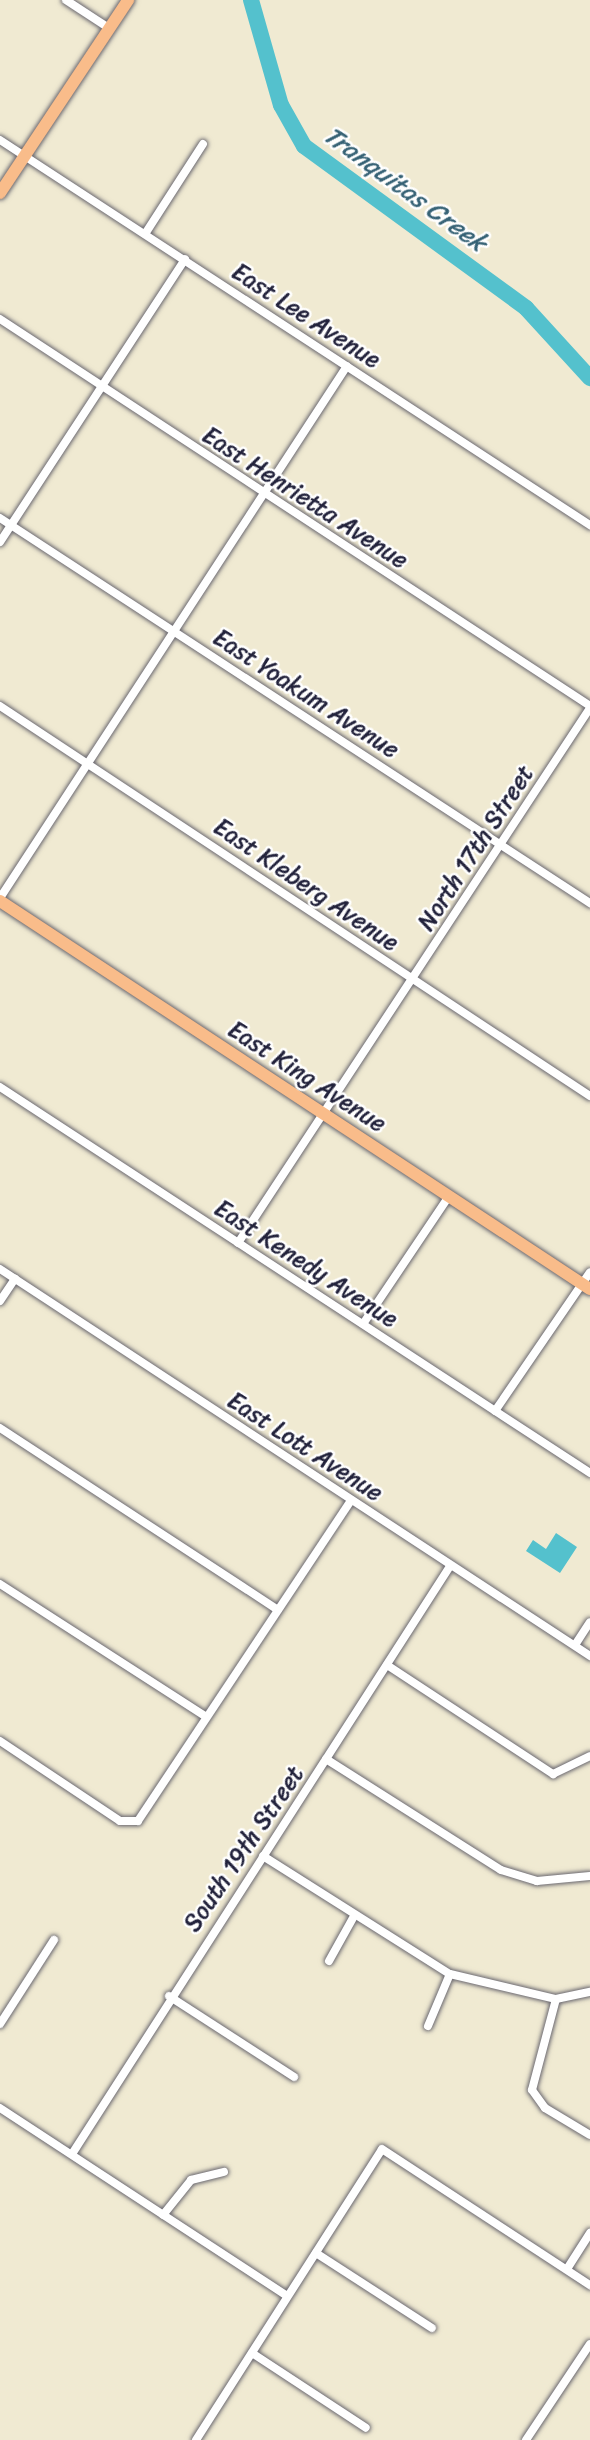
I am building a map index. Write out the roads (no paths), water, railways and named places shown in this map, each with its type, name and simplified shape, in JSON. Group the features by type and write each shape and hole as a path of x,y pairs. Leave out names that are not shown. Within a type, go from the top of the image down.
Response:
{"main road":[{"path":"0,193 128,0"},
{"name":"East King Avenue","path":"0,900 586,1287"}],"street":[{"path":"66,0 109,28"},
{"name":"East Lee Avenue","path":"0,140 590,525"},
{"path":"145,234 203,144"},
{"path":"0,542 185,259"},
{"name":"East Henrietta Avenue","path":"0,319 260,493 590,707"},
{"path":"0,900 260,493 346,366"},
{"name":"East Yoakum Avenue","path":"0,518 590,903"},
{"name":"East Kleberg Avenue","path":"0,706 590,1096"},
{"name":"North 17th Street","path":"238,1243 590,707"},
{"name":"East Kenedy Avenue","path":"0,1087 590,1473"},
{"path":"363,1324 449,1196"},
{"name":"East Lott Avenue","path":"0,1269 590,1656"},
{"path":"495,1411 586,1287 590,1272"},
{"path":"0,1301 15,1279"},
{"path":"0,1428 278,1610"},
{"path":"0,1741 120,1821 138,1821 205,1716 351,1500"},
{"name":"South 19th Street","path":"72,2154 169,1996 450,1566"},
{"path":"0,1584 205,1716"},
{"path":"575,1645 590,1622"},
{"path":"387,1665 553,1774 590,1756"},
{"path":"326,1759 501,1870 537,1881 590,1876"},
{"path":"262,1856 450,1975 556,1999 590,1992"},
{"path":"329,1961 354,1916"},
{"path":"0,2024 54,1940"},
{"path":"428,2026 450,1975"},
{"path":"169,1996 294,2077"},
{"path":"556,1999 532,2090 544,2108 590,2135"},
{"path":"0,2108 287,2296"},
{"path":"196,2440 382,2149 590,2285"},
{"path":"163,2215 191,2180 224,2172"},
{"path":"567,2269 590,2233"},
{"path":"316,2253 432,2328"},
{"path":"526,2440 590,2344"},
{"path":"252,2353 366,2428"}],"water":[{"path":"556,1533 577,1547 560,1573 526,1551 533,1540 546,1549"}],"waterway":[{"name":"Tranquitas Creek","path":"251,0 281,105 304,146 526,308 590,378"}]}
